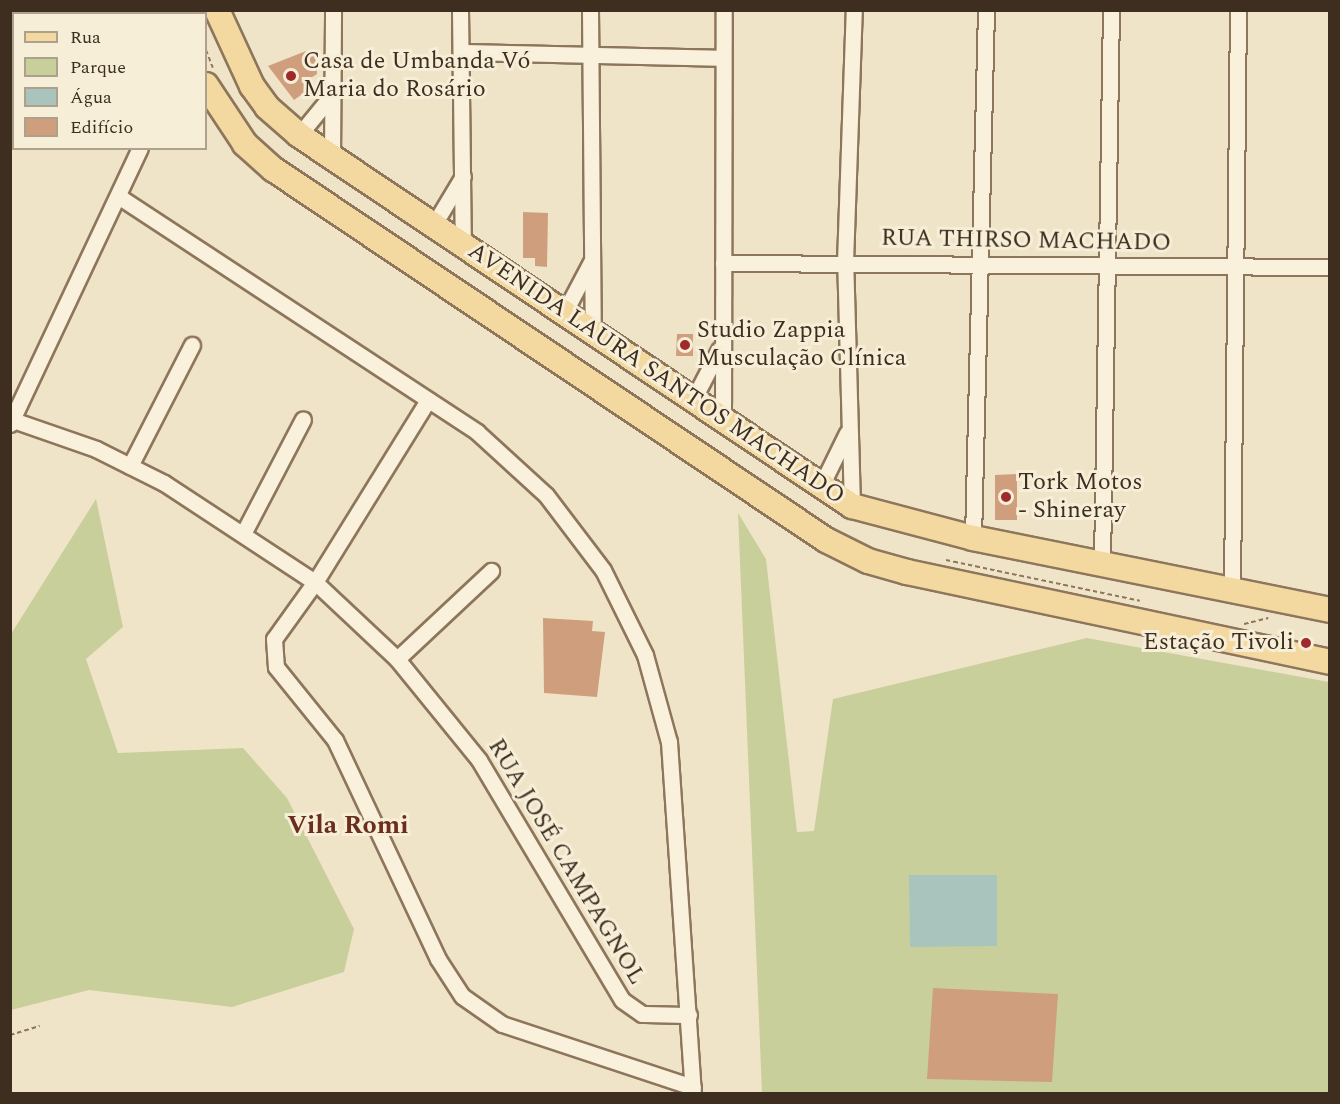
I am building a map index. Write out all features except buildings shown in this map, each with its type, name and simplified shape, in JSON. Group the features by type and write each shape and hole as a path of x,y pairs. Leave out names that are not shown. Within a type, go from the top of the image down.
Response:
{"main road":[{"name":"AVENIDA LAURA SANTOS MACHADO","path":"218,10 252,86 267,107 299,135 593,336 820,488 852,506 973,538 1329,610"},
{"name":"AVENIDA LAURA SANTOS MACHADO","path":"207,87 245,144 273,169 826,540 868,561 907,572 1329,662"}],"street":[{"path":"333,10 335,91 333,160"},
{"path":"460,10 463,245"},
{"path":"590,10 593,336"},
{"path":"723,423 720,347 723,263 722,58 724,10"},
{"path":"852,506 845,262 854,10"},
{"path":"973,538 986,10"},
{"path":"1101,563 1111,10"},
{"path":"1232,589 1232,266 1238,10"},
{"path":"461,52 722,58"},
{"path":"299,135 335,91"},
{"path":"11,421 139,150"},
{"path":"433,226 462,176"},
{"path":"118,196 428,400 485,438 546,495 603,570 632,626 658,694 674,771 693,1090 502,1024 480,1012 453,985 334,740 276,667 274,639 315,582 428,400"},
{"path":"563,315 592,260"},
{"name":"RUA THIRSO MACHADO","path":"723,263 845,262 1329,267"},
{"path":"130,466 192,345"},
{"path":"692,402 720,347"},
{"path":"244,532 303,419"},
{"name":"RUA JOSÉ CAMPAGNOL","path":"11,421 130,466 244,532 315,582 397,659 500,790 622,1000 642,1014 689,1015"},
{"path":"820,488 849,430"},
{"path":"397,659 491,571"}],"path":[{"path":"10,1035 40,1026"}],"green space":[{"path":"96,499 123,627 86,659 118,753 243,748 287,798 354,929 344,972 232,1007 89,990 11,1010 11,634"},
{"path":"738,513 766,559 797,832 814,831 833,699 1087,638 1329,682 1329,1093 762,1093"}],"water":[{"path":"909,875 997,875 997,946 910,947"}],"place":[{"name":"Casa de Umbanda Vó Maria do Rosário","path":"291,76"},
{"name":"Studio Zappia Musculação Clínica","path":"685,345"},
{"name":"Tork Motos - Shineray","path":"1006,497"},
{"name":"Estação Tivoli","path":"1306,643"}],"district":[{"name":"Vila Romi","path":"348,826"}]}
